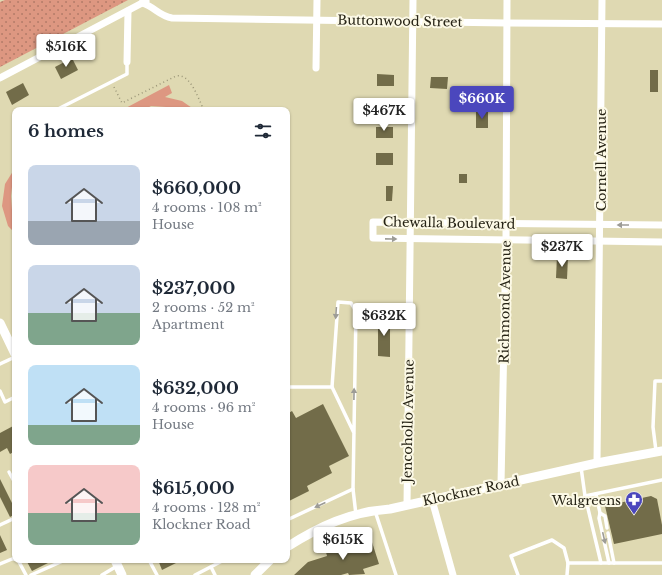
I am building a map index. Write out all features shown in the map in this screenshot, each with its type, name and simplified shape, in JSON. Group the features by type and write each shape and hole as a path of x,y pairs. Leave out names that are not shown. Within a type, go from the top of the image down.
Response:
{"main road":[{"path":"0,323 12,348"},
{"name":"Klockner Road","path":"290,545 328,524 375,510 390,509 597,463 659,452"},
{"path":"116,563 122,575"},
{"path":"254,575 267,563"}],"street":[{"path":"316,68 317,0"},
{"name":"Jencohollo Avenue","path":"407,505 413,0"},
{"name":"Richmond Avenue","path":"502,484 508,0"},
{"name":"Cornell Avenue","path":"597,463 602,0"},
{"path":"0,78 145,1"},
{"name":"Buttonwood Street","path":"145,1 160,14 172,18 662,24"},
{"path":"127,62 128,11"},
{"name":"Chewalla Boulevard","path":"662,225 373,222 373,238 662,242"},
{"path":"432,500 453,575"}],"lane":[{"path":"62,107 127,74 127,62"},
{"path":"354,433 332,387 338,302 351,303 356,311 354,433 353,489 356,515"},
{"path":"0,364 12,358"},
{"path":"659,452 653,427 655,381 662,381"},
{"path":"290,387 332,387"},
{"path":"0,392 5,402 12,398"},
{"path":"581,467 601,563"},
{"path":"9,472 12,478"},
{"path":"586,496 662,480"},
{"path":"290,519 353,489"},
{"path":"596,494 600,513 599,518 609,563"},
{"path":"375,510 396,575"},
{"path":"600,513 605,516 607,528"},
{"path":"0,525 12,519"},
{"path":"608,533 614,563"},
{"path":"518,575 511,556 552,540 564,548 568,563 567,575"},
{"path":"0,564 12,559"},
{"path":"18,563 26,575"},
{"path":"31,575 58,563"},
{"path":"102,575 116,563"},
{"path":"151,563 157,575"},
{"path":"195,575 218,563"},
{"path":"568,563 662,563"},
{"path":"211,567 215,575"}],"path":[{"path":"112,82 122,103 180,75 185,77 190,82 202,107"}],"shaded area":[{"path":"5,0 128,0 0,67 0,2"},
{"path":"169,85 172,93 165,97 182,101 191,107 151,106 128,107"},
{"path":"12,173 12,230 8,226 2,206 5,184"}],"building":[{"path":"72,58 78,70 61,79 55,67"},
{"path":"650,70 658,70 658,92 650,92"},
{"path":"377,74 394,75 394,86 377,86"},
{"path":"431,77 448,77 447,89 430,88"},
{"path":"23,83 29,95 12,105 6,92"},
{"path":"376,100 394,100 393,112 376,112"},
{"path":"476,112 488,112 488,128 476,128"},
{"path":"376,127 393,127 393,138 376,138"},
{"path":"376,153 393,153 393,165 376,165"},
{"path":"459,174 467,174 467,183 459,183"},
{"path":"386,186 393,186 392,201 386,201"},
{"path":"557,256 568,257 567,279 556,278"},
{"path":"378,317 390,317 390,357 378,356"},
{"path":"323,404 349,456 329,466 332,473 307,486 309,491 290,500 290,412 292,411 296,418"},
{"path":"12,427 12,453 10,454 7,448 0,452 0,433"},
{"path":"0,479 12,503 12,516 10,517 0,497"},
{"name":"Walgreens","path":"651,496 657,499 662,525 662,534 614,544 605,506"},
{"path":"0,535 7,550 0,553"},
{"path":"371,539 379,564 363,569 365,574 349,575 348,573 341,575 294,575 308,562 327,556 326,552"},
{"path":"28,563 48,563 32,571"},
{"path":"159,563 176,563 162,570"}],"place":[{"name":"Walgreens","path":"634,515"}]}
